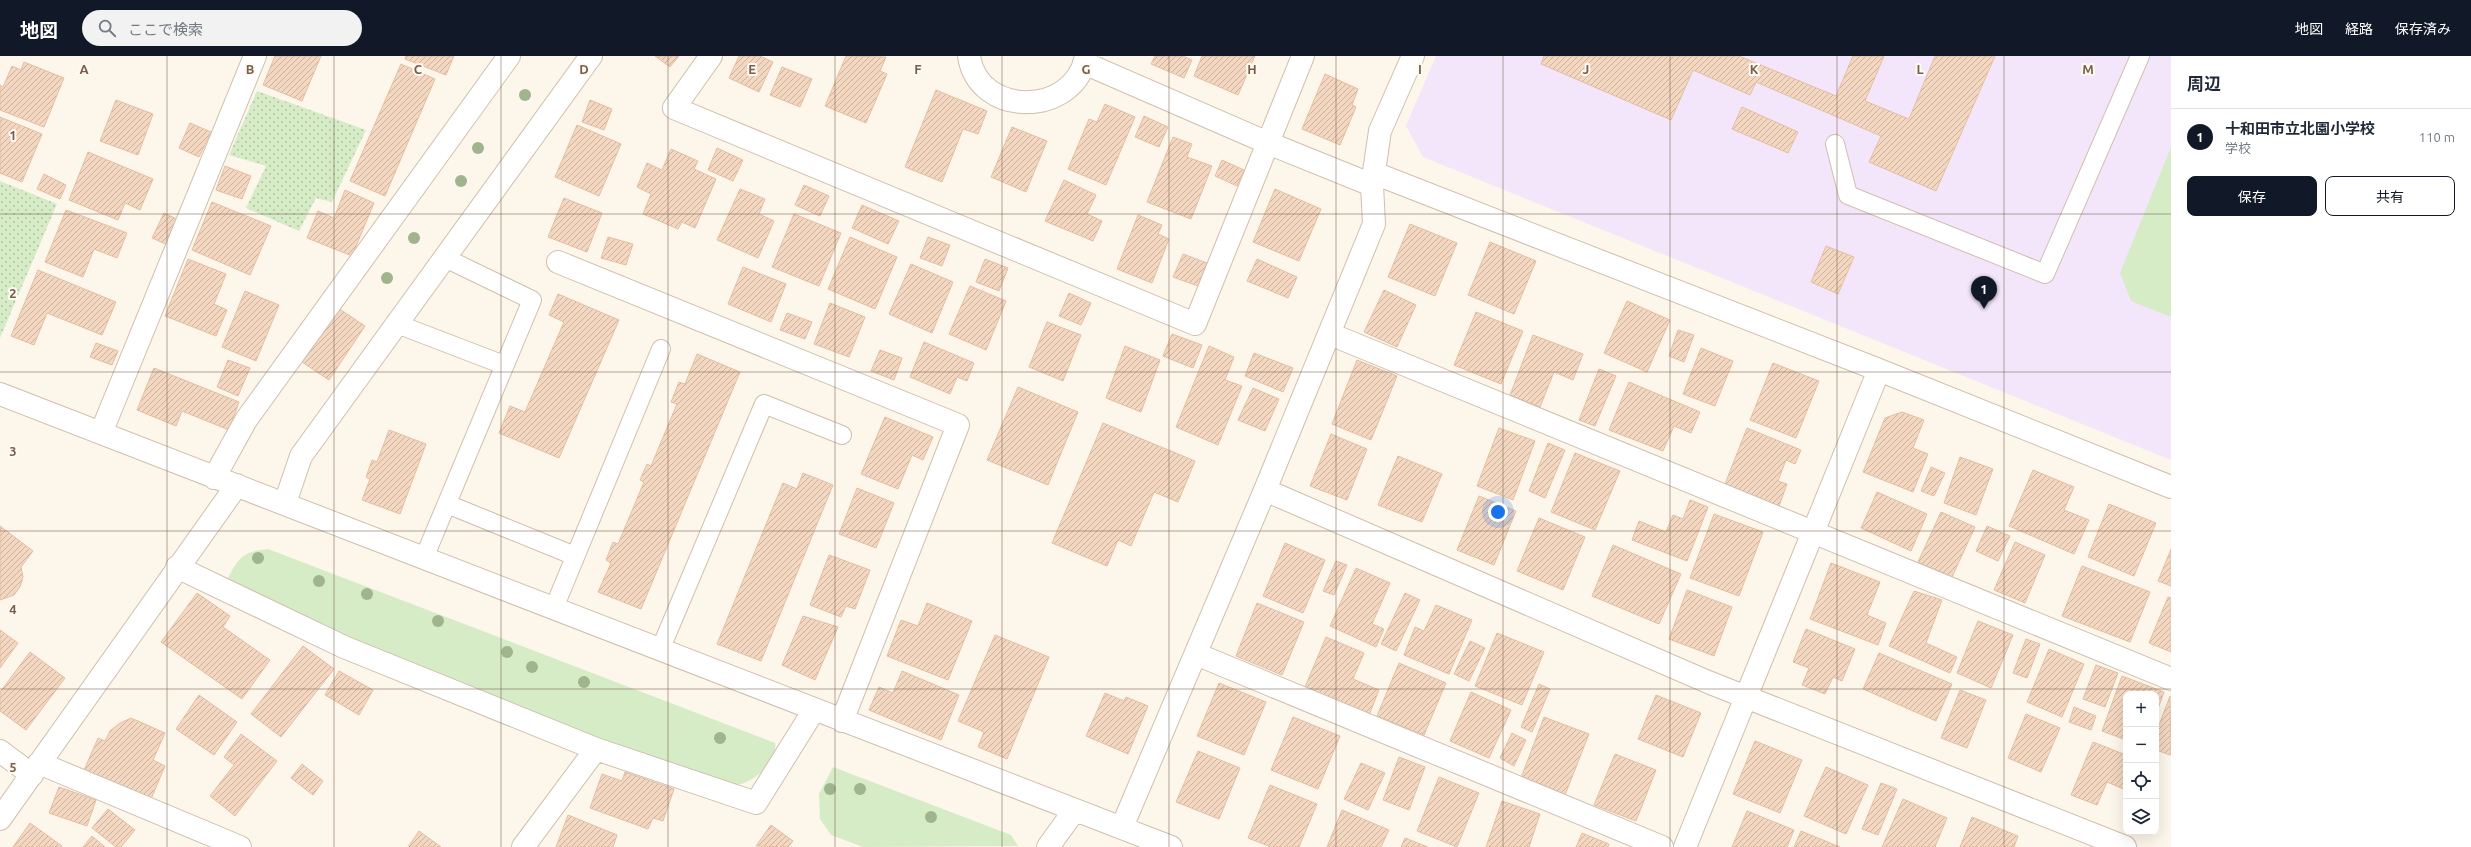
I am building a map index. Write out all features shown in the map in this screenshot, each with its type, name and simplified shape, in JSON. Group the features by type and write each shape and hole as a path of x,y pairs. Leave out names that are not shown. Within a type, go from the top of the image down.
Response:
{"street":[{"path":"101,434 255,56"},
{"path":"214,478 246,420 509,56"},
{"path":"285,503 301,456 591,56"},
{"path":"711,56 674,108 1195,324 1303,56"},
{"path":"969,56 978,78 991,92 1008,100 1026,104 1045,101 1062,92 1076,79 1085,59 1268,143 1373,179 1879,370 2171,487"},
{"path":"1122,827 1265,490 1374,224 1373,179 1380,131 1413,56"},
{"path":"558,262 958,424 842,721"},
{"path":"1330,334 2171,679"},
{"path":"1685,847 1812,531 1879,370"},
{"path":"0,394 214,478 285,503 1074,811 1122,827 1171,847"},
{"path":"0,819 177,567 237,485"},
{"path":"1265,490 1700,679 2125,847"},
{"path":"177,567 344,647 596,749 756,802 814,710"},
{"path":"1196,654 1662,847"},
{"path":"523,847 596,749"},
{"path":"0,751 35,769 240,847"},
{"path":"1048,847 1074,811"}],"lane":[{"path":"1834,144 1848,195 2045,274 2140,56"},
{"path":"424,558 532,300 445,258"},
{"path":"397,324 504,365"},
{"path":"554,608 661,349"},
{"path":"660,650 764,404 842,435"},
{"path":"447,504 575,556"}],"shaded area":[{"path":"1436,56 2171,56 2171,460 1423,157 1406,126"}],"green space":[{"path":"257,91 366,130 332,202 316,198 299,231 246,208 266,166 229,155"},
{"path":"2171,147 2171,317 2131,301 2120,273"},
{"path":"0,181 57,204 0,338"},
{"path":"268,549 775,743 774,756 756,777 742,784 729,786 546,722 370,649 239,589 228,578 243,556 253,551"},
{"path":"833,767 1011,835 1018,846 863,847 831,835 820,819 819,794"}],"building":[{"path":"275,56 321,56 302,101 263,85"},
{"path":"406,56 454,56 446,75 405,59"},
{"path":"655,56 679,56 670,67"},
{"path":"739,56 760,56 773,62 759,92 729,78"},
{"path":"846,56 886,57 880,71 887,74 866,123 825,106"},
{"path":"1155,56 1183,56 1192,60 1184,78 1151,64"},
{"path":"1202,56 1255,56 1238,95 1194,76"},
{"path":"1544,56 1739,56 1836,96 1853,56 1884,56 1865,101 1909,119 1935,56 1995,56 1936,191 1869,162 1881,136 1756,82 1750,95 1693,70 1671,120 1541,64"},
{"path":"24,62 64,78 44,127 0,110 0,85 3,87 12,66 21,70"},
{"path":"401,64 435,79 385,196 350,181"},
{"path":"782,67 812,79 800,107 770,95"},
{"path":"1325,74 1358,89 1352,105 1356,107 1340,145 1302,129"},
{"path":"936,90 987,111 978,134 963,129 942,182 905,167"},
{"path":"116,100 153,114 138,155 100,141"},
{"path":"590,100 612,109 604,130 582,122"},
{"path":"1105,104 1135,117 1106,185 1068,169 1089,119 1097,122"},
{"path":"1742,107 1798,132 1788,153 1732,129"},
{"path":"1144,116 1168,127 1159,147 1135,137"},
{"path":"0,117 42,134 22,182 0,173"},
{"path":"190,123 211,132 199,157 179,148"},
{"path":"577,125 621,144 599,196 555,177"},
{"path":"1012,127 1047,141 1026,192 991,177"},
{"path":"1173,137 1192,144 1187,157 1212,166 1191,219 1147,202"},
{"path":"717,148 743,160 733,181 708,170"},
{"path":"671,149 698,161 694,169 716,179 695,228 682,222 678,229 643,214 651,194 637,187 647,163 662,170"},
{"path":"88,152 153,179 140,210 125,203 118,220 69,200"},
{"path":"1222,160 1244,170 1237,186 1215,176"},
{"path":"225,166 251,176 242,199 216,190"},
{"path":"44,174 66,185 60,199 37,189"},
{"path":"1064,180 1096,195 1087,214 1102,221 1093,241 1045,221"},
{"path":"804,185 829,196 820,216 795,205"},
{"path":"740,189 765,199 759,214 774,221 758,258 717,240"},
{"path":"1275,189 1321,209 1299,261 1253,242"},
{"path":"345,190 374,203 352,256 307,238 318,211 334,218"},
{"path":"564,198 602,213 587,252 548,237"},
{"path":"212,202 271,226 250,275 192,250"},
{"path":"862,205 899,221 888,244 852,228"},
{"path":"66,210 127,233 117,258 94,249 83,277 45,262"},
{"path":"164,213 181,221 170,246 152,238"},
{"path":"794,214 841,233 819,286 772,267"},
{"path":"1138,215 1162,225 1158,234 1169,239 1152,283 1117,269"},
{"path":"1410,224 1457,243 1435,296 1388,277"},
{"path":"608,237 633,244 626,265 601,258"},
{"path":"850,237 897,257 875,309 828,289"},
{"path":"928,237 950,245 942,266 920,258"},
{"path":"1490,242 1536,261 1514,314 1468,295"},
{"path":"1826,246 1854,257 1838,294 1811,282"},
{"path":"1183,254 1207,263 1198,286 1173,277"},
{"path":"188,259 226,274 214,304 227,310 216,336 165,316"},
{"path":"985,259 1008,268 999,291 976,282"},
{"path":"1257,259 1297,277 1288,298 1247,281"},
{"path":"911,264 953,282 932,333 889,314"},
{"path":"743,267 786,284 771,322 728,304"},
{"path":"38,270 116,302 102,335 47,313 34,345 11,336"},
{"path":"970,286 1006,301 986,350 949,334"},
{"path":"1384,290 1416,305 1397,347 1364,332"},
{"path":"245,291 279,305 256,361 222,347"},
{"path":"1069,293 1091,303 1081,325 1059,316"},
{"path":"558,294 619,320 559,458 499,433 510,406 525,412 564,322 549,315"},
{"path":"1627,301 1670,320 1647,372 1604,353"},
{"path":"830,303 865,317 849,357 814,344"},
{"path":"338,308 365,326 329,380 302,362"},
{"path":"1476,312 1523,331 1501,384 1454,365"},
{"path":"787,313 812,322 805,339 780,330"},
{"path":"1047,322 1081,335 1063,381 1029,367"},
{"path":"1678,330 1694,335 1684,362 1669,356"},
{"path":"1172,334 1202,345 1193,368 1163,356"},
{"path":"1533,335 1583,354 1573,380 1554,372 1540,407 1510,395"},
{"path":"924,342 974,363 967,381 957,377 950,394 910,377"},
{"path":"96,343 118,351 112,365 90,357"},
{"path":"1125,346 1160,360 1141,412 1106,398"},
{"path":"1209,346 1234,357 1225,380 1242,386 1218,445 1176,427"},
{"path":"1701,348 1733,361 1715,406 1683,394"},
{"path":"880,350 902,358 894,380 871,371"},
{"path":"1254,353 1293,368 1283,392 1245,376"},
{"path":"697,354 740,372 641,609 598,592 611,563 606,560 613,542 618,544 644,482 640,480 647,464 651,466 677,404 671,402 679,382 685,384"},
{"path":"228,360 250,368 238,396 217,387"},
{"path":"1357,360 1397,376 1371,440 1332,424"},
{"path":"1773,363 1819,381 1796,438 1750,420"},
{"path":"154,368 239,402 229,430 182,411 176,426 137,410"},
{"path":"1599,369 1616,376 1595,426 1579,420"},
{"path":"1629,382 1700,412 1691,433 1674,426 1663,451 1609,430"},
{"path":"1018,387 1078,412 1048,485 987,460"},
{"path":"1253,388 1279,399 1265,431 1238,420"},
{"path":"1902,412 1924,420 1913,448 1928,454 1913,492 1863,472 1885,418"},
{"path":"885,417 933,437 923,460 912,455 898,489 861,474"},
{"path":"1103,423 1195,461 1178,502 1154,492 1131,546 1118,540 1107,566 1052,543"},
{"path":"1499,428 1535,441 1513,500 1477,486"},
{"path":"1747,428 1801,450 1795,464 1786,460 1778,481 1787,484 1779,506 1725,484"},
{"path":"389,430 426,444 400,514 362,500 370,479 366,477 372,460 377,462"},
{"path":"1331,434 1367,449 1347,500 1310,486"},
{"path":"1548,443 1565,450 1545,498 1529,491"},
{"path":"1575,453 1620,471 1595,530 1551,512"},
{"path":"1398,456 1442,474 1422,522 1378,505"},
{"path":"1960,457 1993,469 1976,515 1944,503"},
{"path":"1931,467 1945,473 1934,496 1921,491"},
{"path":"2033,470 2074,487 2064,510 2089,520 2074,554 2009,526"},
{"path":"803,473 833,485 761,661 717,644 783,483 797,489"},
{"path":"857,488 894,503 876,548 839,534"},
{"path":"1877,492 1927,514 1911,551 1861,528"},
{"path":"1479,496 1516,511 1494,565 1457,550"},
{"path":"1690,500 1708,507 1687,561 1632,540 1639,521 1666,532 1673,515 1683,519"},
{"path":"2109,504 2156,523 2134,576 2088,557"},
{"path":"1941,512 1975,527 1952,577 1918,562"},
{"path":"1714,514 1763,532 1739,596 1690,578"},
{"path":"1539,518 1585,537 1563,590 1517,571"},
{"path":"0,526 33,551 21,567 23,577 20,587 14,595 0,600"},
{"path":"1987,526 2010,536 1998,561 1976,551"},
{"path":"2015,542 2045,555 2025,603 1994,590"},
{"path":"1285,543 1325,560 1303,613 1263,596"},
{"path":"1613,545 1681,574 1659,624 1592,596"},
{"path":"2171,549 2171,586 2158,581"},
{"path":"829,555 870,570 855,609 846,606 841,617 810,605"},
{"path":"1336,561 1347,565 1334,595 1323,591"},
{"path":"1831,563 1880,582 1867,615 1886,623 1878,645 1810,619"},
{"path":"2082,566 2150,592 2130,642 2062,616"},
{"path":"1356,568 1390,583 1372,624 1384,629 1376,647 1330,626"},
{"path":"1687,590 1732,607 1714,656 1669,639"},
{"path":"1914,591 1942,600 1926,643 1957,657 1950,673 1889,646"},
{"path":"197,593 230,616 223,627 270,660 242,699 161,642"},
{"path":"1405,593 1420,600 1396,651 1381,644"},
{"path":"2168,597 2171,598 2171,652 2149,643"},
{"path":"927,603 972,621 948,680 887,656 901,620 918,626"},
{"path":"1257,603 1304,622 1282,675 1236,656"},
{"path":"1436,605 1472,620 1449,674 1404,655 1415,627 1424,631"},
{"path":"803,616 838,627 815,680 782,665"},
{"path":"1978,621 2013,635 1991,688 1957,673"},
{"path":"1806,629 1855,649 1842,681 1833,677 1825,694 1802,685 1809,668 1793,662"},
{"path":"0,630 18,643 0,668"},
{"path":"1497,633 1544,652 1522,705 1475,686"},
{"path":"995,635 1049,657 1007,759 978,747 984,732 958,721"},
{"path":"1326,637 1364,653 1353,679 1379,690 1369,715 1305,687"},
{"path":"2026,639 2040,644 2027,678 2013,673"},
{"path":"1470,641 1485,648 1469,681 1454,674"},
{"path":"303,646 334,669 281,737 251,714"},
{"path":"2049,649 2084,664 2062,717 2027,702"},
{"path":"30,652 65,678 26,730 0,711 0,692"},
{"path":"1879,653 1952,684 1936,721 1863,689"},
{"path":"1399,663 1446,683 1424,735 1377,716"},
{"path":"2096,665 2118,673 2105,707 2083,699"},
{"path":"339,671 373,690 359,715 325,695"},
{"path":"902,671 959,695 941,740 869,710 879,687 893,693"},
{"path":"2122,676 2164,692 2159,706 2159,691 2123,691 2123,739 2102,731"},
{"path":"1219,683 1266,702 1244,755 1197,736"},
{"path":"1539,684 1550,689 1532,732 1521,727"},
{"path":"1960,690 1986,700 1967,748 1941,738"},
{"path":"1471,692 1511,710 1489,758 1450,741"},
{"path":"1105,693 1124,701 1126,697 1148,706 1128,754 1086,736"},
{"path":"199,695 237,722 214,755 176,729"},
{"path":"1656,695 1701,713 1683,757 1638,739"},
{"path":"2170,696 2170,755 2159,751 2159,725"},
{"path":"2074,707 2096,716 2091,730 2069,722"},
{"path":"2026,714 2060,728 2041,772 2008,758"},
{"path":"1293,717 1340,736 1318,789 1271,770"},
{"path":"1544,717 1589,734 1565,795 1521,778"},
{"path":"131,718 165,733 153,760 165,766 151,799 84,770 98,738 105,741 110,731 120,723"},
{"path":"1512,733 1526,740 1514,766 1500,758"},
{"path":"241,734 277,761 235,816 210,796 234,765 224,757"},
{"path":"1755,741 1802,760 1780,813 1733,794"},
{"path":"2093,742 2123,754 2123,789 2107,782 2097,805 2071,795"},
{"path":"1198,751 1240,768 1219,819 1176,802"},
{"path":"1615,754 1656,770 1636,821 1594,805"},
{"path":"1399,757 1425,767 1409,810 1383,800"},
{"path":"1361,763 1385,773 1368,810 1344,799"},
{"path":"302,764 323,781 313,795 291,778"},
{"path":"1826,767 1868,785 1846,834 1804,816"},
{"path":"625,772 674,789 663,821 653,818 648,829 590,808 602,774 622,781"},
{"path":"1439,777 1479,793 1457,847 1417,831"},
{"path":"1881,783 1897,789 1878,835 1862,829"},
{"path":"1270,785 1317,804 1299,847 1271,847 1248,838"},
{"path":"59,787 96,800 87,826 49,813"},
{"path":"1903,799 1947,818 1935,847 1882,847"},
{"path":"1502,801 1540,814 1529,847 1486,847"},
{"path":"108,809 135,830 121,847 116,847 92,828"},
{"path":"1342,810 1389,830 1381,847 1327,847"},
{"path":"1747,811 1794,830 1787,847 1732,847"},
{"path":"568,815 617,835 613,847 556,847"},
{"path":"1972,817 2018,836 2014,847 1960,847"},
{"path":"30,823 62,846 13,847"},
{"path":"771,825 793,841 788,847 756,846"},
{"path":"419,831 441,847 408,847"},
{"path":"1801,831 1840,847 1794,847"},
{"path":"1582,833 1609,844 1608,847 1576,847"},
{"path":"92,836 105,847 83,847"},
{"path":"1405,838 1428,847 1401,847"}],"place":[{"name":"十和田市立北園小学校","path":"1984,309"}]}
